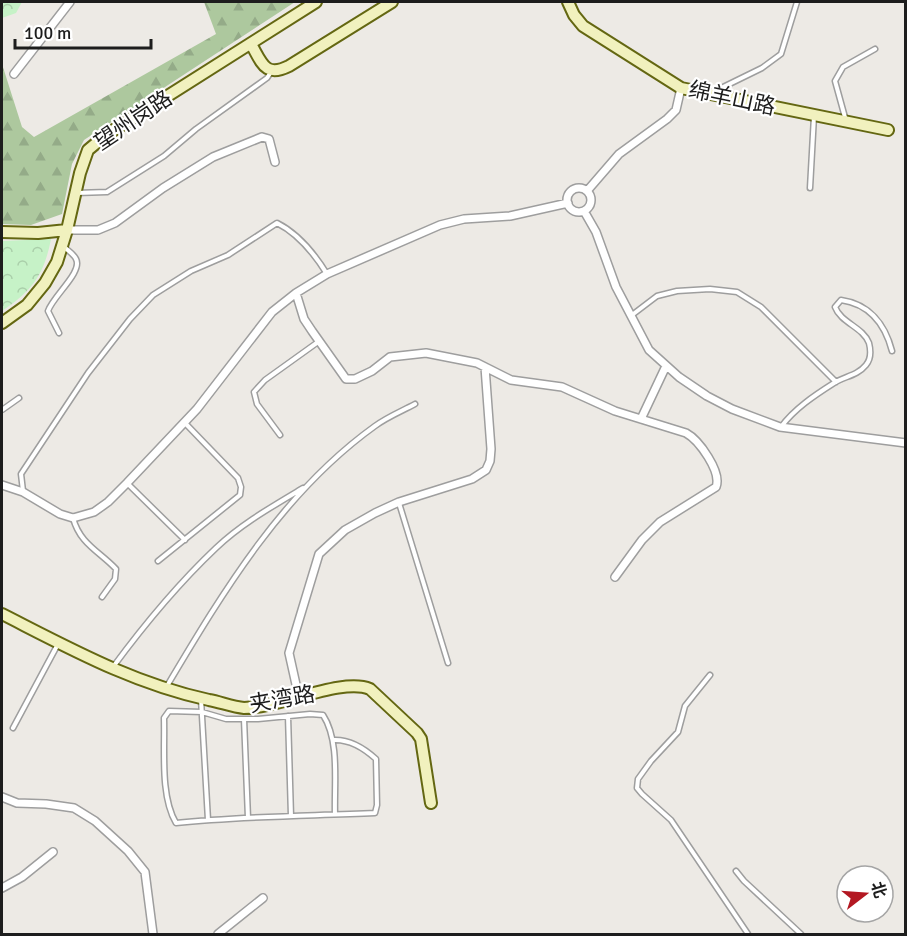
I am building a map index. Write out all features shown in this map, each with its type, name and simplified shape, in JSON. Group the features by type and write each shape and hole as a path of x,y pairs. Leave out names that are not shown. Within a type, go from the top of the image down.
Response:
{"street":[{"path":"14,74 70,2"},
{"name":"望州岗路","path":"2,323 27,305 45,283 57,262 67,230 74,193 88,150 97,141 316,2"},
{"path":"251,44 264,65 276,71 289,66 392,2"},
{"name":"绵羊山路","path":"568,2 574,15 583,26 681,88 888,130"},
{"path":"587,190 619,154 668,119 676,110 681,88"},
{"path":"2,232 98,230 115,223 163,188 213,157 262,137 269,139 275,162"},
{"path":"584,211 576,211 568,203 568,196 572,190 579,188 587,190"},
{"path":"584,211 591,201 587,190"},
{"path":"2,485 23,492 73,519 94,512 127,483 184,422 272,312 296,293 327,274 440,225 464,219 510,216 568,203"},
{"path":"584,211 596,232 611,277 650,350 666,366 707,396 732,409 780,428 906,443"},
{"path":"296,293 304,319 346,379 355,379 372,371 390,357 426,353 466,360 511,380 562,387 615,411 694,437 712,464 719,480 716,487 660,522 642,540 615,577"},
{"path":"641,419 666,366"},
{"path":"299,698 289,652 319,554 345,530 375,513 399,502 472,479 486,470 490,461 490,449 485,368"},
{"name":"夹湾路","path":"2,614 111,670 165,689 243,708 299,698 346,685 362,685 370,688 421,739 431,803"},
{"path":"2,797 17,803 74,808 95,821 128,851 145,872 153,934"},
{"path":"2,888 22,877 53,852"},
{"path":"218,934 263,898"}],"lane":[{"path":"710,94 762,68 781,54 797,2"},
{"path":"846,121 835,81 843,67 875,49"},
{"path":"74,193 107,192 141,171 267,78 272,71"},
{"path":"810,188 814,115"},
{"path":"23,492 21,474 87,374 130,319 153,295 191,271 228,255 277,223 291,229 314,252 327,274"},
{"path":"59,333 48,312 52,302 76,272 78,266 76,258 62,245"},
{"path":"632,315 657,296 677,291 717,289 737,292 761,308 836,382"},
{"path":"780,428 787,418 803,405 836,382 858,372 868,363 871,354 868,342 836,310 835,307 841,300 867,309 875,317 889,339 892,351"},
{"path":"280,435 257,404 254,392 265,380 319,341"},
{"path":"2,410 19,398"},
{"path":"165,689 234,578 267,531 306,486 376,425 415,404"},
{"path":"158,561 240,495 241,487 238,478 184,422"},
{"path":"127,483 185,540"},
{"path":"111,670 134,638 217,547 261,513 306,486"},
{"path":"399,502 448,663"},
{"path":"73,519 76,531 82,540 116,569 115,579 102,597"},
{"path":"13,728 58,643"},
{"path":"710,675 684,706 678,732 651,761 638,780 637,788 671,820 748,934"},
{"path":"201,698 208,820"},
{"path":"333,740 362,747 376,759 377,805 375,813 176,823 170,812 167,794 164,718 169,711 201,712 226,719 323,715 330,725 333,740 334,814"},
{"path":"288,716 291,816"},
{"path":"244,719 248,818"},
{"path":"736,871 801,934"}],"green space":[{"path":"2,2 22,2 16,13 2,18"},
{"path":"204,2 295,2 84,140 72,164 62,214 31,225 2,224 2,64 22,127 34,137 216,34"},
{"path":"51,239 45,263 35,281 29,289 2,311 2,241"}]}
